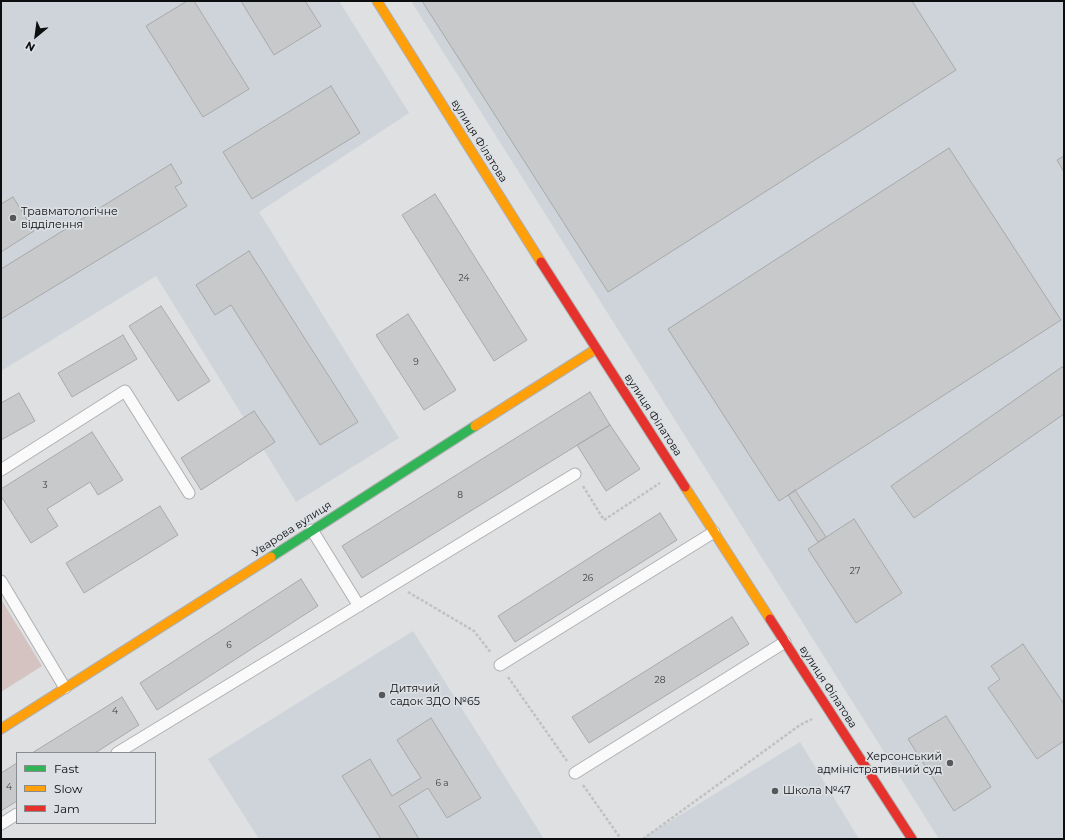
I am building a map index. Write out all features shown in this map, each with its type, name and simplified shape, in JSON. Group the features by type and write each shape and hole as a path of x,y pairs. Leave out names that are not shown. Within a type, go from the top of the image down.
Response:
{"street":[{"name":"вулиця Філатова","path":"377,1 596,349 912,839"},
{"name":"Уварова вулиця","path":"1,729 596,349"}],"lane":[{"path":"1,470 126,391 189,492"},
{"path":"119,752 575,474"},
{"path":"312,530 359,606"},
{"path":"500,665 714,532"},
{"path":"1,581 65,688"},
{"path":"575,773 785,642"},
{"path":"1,824 16,815"}],"path":[{"path":"575,474 604,520 675,472"},
{"path":"394,584 474,631 500,665 621,839"},
{"path":"643,839 800,725 829,710"}],"shaded area":[{"path":"1,1 339,1 409,113 259,212 399,438 296,502 156,276 1,371"},
{"path":"411,1 1064,1 1064,839 939,839"},
{"path":"1,599 42,666 1,692"},
{"name":"Дитячий садок ЗДО №65","path":"413,631 544,839 259,839 208,759"},
{"name":"Школа №47","path":"800,742 859,839 641,839"}],"building":[{"path":"187,1 194,1 249,89 203,117 146,26"},
{"path":"241,1 305,1 321,26 274,55"},
{"path":"422,1 912,1 956,70 608,292"},
{"path":"331,86 360,133 252,199 223,152"},
{"path":"949,148 1061,320 779,501 668,329"},
{"path":"1064,156 1064,172 1057,160"},
{"path":"171,164 182,183 175,187 187,206 1,319 1,269"},
{"path":"435,194 527,340 494,361 402,215"},
{"name":"Травматологічне відділення","path":"13,197 34,231 1,252 1,204"},
{"path":"249,251 358,422 320,445 231,305 215,315 196,285"},
{"path":"161,306 210,381 178,401 129,326"},
{"path":"408,314 456,390 424,410 376,335"},
{"path":"123,335 137,359 72,397 58,373"},
{"path":"1062,367 1064,369 1064,414 914,518 891,486"},
{"path":"590,392 610,425 362,578 342,546"},
{"path":"19,393 35,421 1,440 1,403"},
{"path":"254,411 275,442 201,490 181,458"},
{"path":"610,425 640,469 606,491 577,445"},
{"path":"92,432 123,480 98,495 90,482 47,509 58,526 31,543 1,496 1,489"},
{"path":"795,490 826,537 818,542 788,495"},
{"path":"160,506 178,535 84,593 66,563"},
{"path":"660,513 677,540 515,642 498,616"},
{"path":"854,519 902,593 856,623 808,549"},
{"path":"301,579 318,606 157,710 140,683"},
{"path":"732,617 749,644 589,743 572,717"},
{"path":"1023,644 1064,704 1064,741 1037,759 988,688 1000,679 991,666"},
{"path":"122,697 139,725 97,752 34,752"},
{"name":"Херсонський адміністративний суд","path":"946,716 991,787 954,811 908,739"},
{"path":"431,718 481,798 447,818 428,788 399,806 419,839 381,839 342,776 370,759 392,796 421,778 397,740"},
{"path":"16,764 16,802 1,811 1,773"}],"traffic: fast":[{"path":"271,557 475,426"}],"traffic: slow":[{"path":"377,1 541,262"},
{"path":"475,426 596,349"},
{"path":"685,487 770,619"},
{"path":"1,729 271,557"}],"traffic: jam":[{"path":"541,262 685,487"},
{"path":"770,619 912,839"}],"place":[{"name":"Травматологічне відділення","path":"13,218"},
{"name":"Дитячий садок ЗДО №65","path":"382,695"},
{"name":"Херсонський адміністративний суд","path":"950,763"},
{"name":"Школа №47","path":"775,791"}]}
